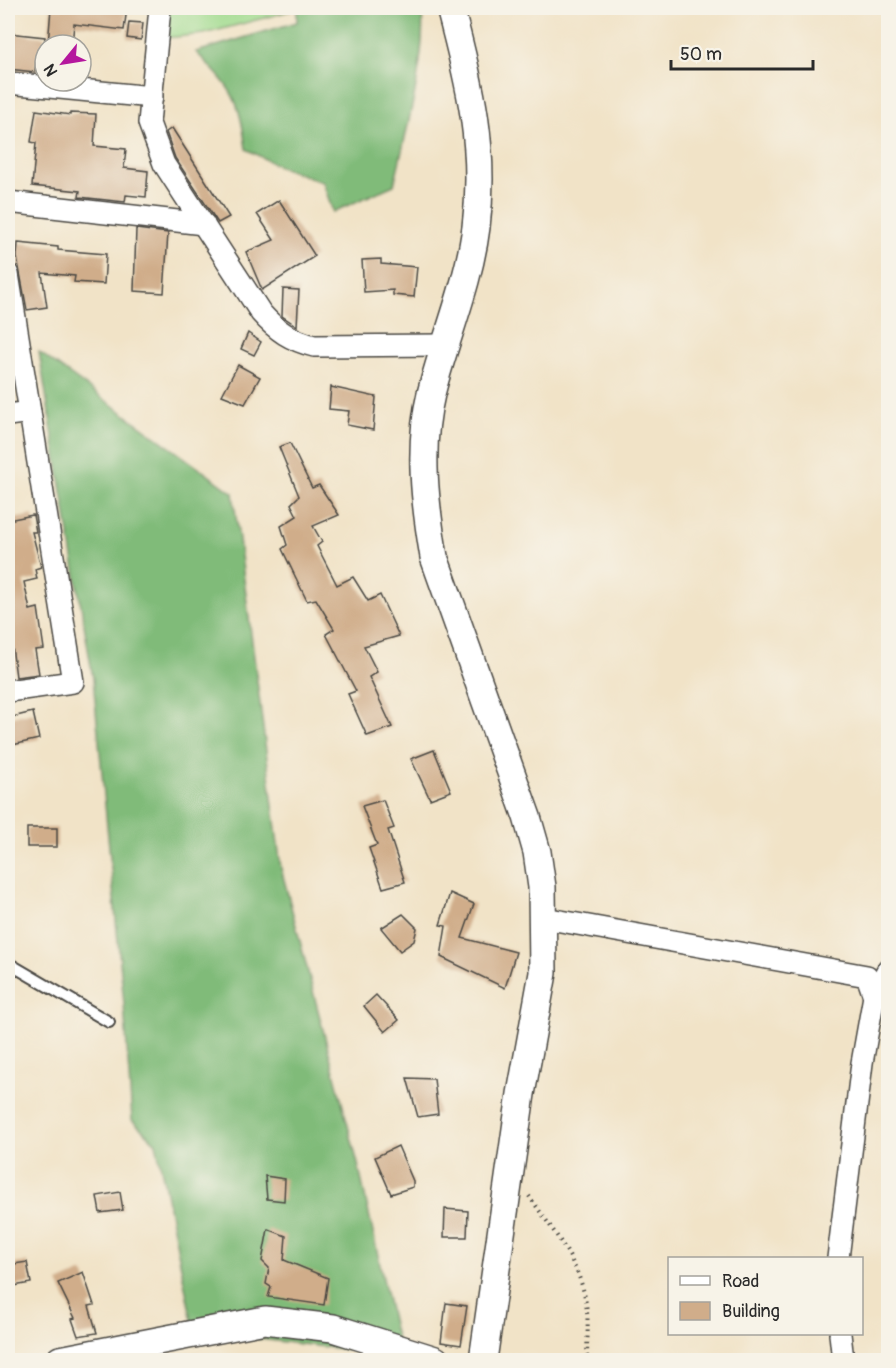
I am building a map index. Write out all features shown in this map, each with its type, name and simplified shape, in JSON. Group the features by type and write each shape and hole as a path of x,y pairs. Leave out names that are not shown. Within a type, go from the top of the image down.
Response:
{"street":[{"path":"160,8 149,123 154,142 164,164 261,313 276,329 294,341 314,346 445,345"},
{"path":"450,8 471,87 480,148 479,187 476,228 465,278 430,396 425,433 427,516 434,557 527,817 537,852 544,918 543,973 508,1174 483,1360"},
{"path":"8,82 152,97"},
{"path":"8,202 204,224"},
{"path":"8,274 73,682 8,691"},
{"path":"8,415 30,412"},
{"path":"544,918 867,976 881,997"},
{"path":"838,1257 862,1063 888,969"},
{"path":"60,1360 265,1320 299,1322 333,1328 435,1360"},
{"path":"840,1335 843,1360"}],"lane":[{"path":"8,963 109,1022"}],"path":[{"path":"508,1174 529,1196 554,1231 582,1286 587,1305 587,1360"}],"green space":[{"path":"169,8 290,8 290,11 204,34 166,38"},
{"path":"297,8 421,8 423,26 419,71 394,185 333,212 323,182 278,166 246,149 237,105 232,94 196,52 297,22"},
{"path":"39,352 233,493 281,868 358,1164 400,1356 194,1331 156,1143 132,1120 124,1004 93,679"}],"building":[{"path":"51,8 127,8 124,30 74,24 73,33 49,33"},
{"path":"129,22 143,23 141,40 127,38"},
{"path":"8,33 33,36 33,72 8,69"},
{"path":"36,110 70,115 70,113 96,114 94,146 126,149 124,168 148,171 146,197 126,195 125,202 79,197 80,191 32,186 36,143 31,142"},
{"path":"172,128 229,217 218,223 175,158 166,132"},
{"path":"279,200 315,256 262,290 246,252 274,240 257,214"},
{"path":"136,229 168,233 164,293 134,291"},
{"path":"18,243 58,247 58,250 106,254 104,284 74,282 75,276 42,273 47,307 27,310 17,257"},
{"path":"381,259 381,264 417,267 414,297 393,295 393,290 364,292 362,260"},
{"path":"283,289 299,290 297,326 282,316"},
{"path":"248,333 261,342 254,355 241,349"},
{"path":"238,365 260,377 245,404 222,395"},
{"path":"331,387 376,397 373,430 347,425 349,411 329,409"},
{"path":"290,443 312,488 319,485 339,515 313,526 322,542 317,546 337,585 353,577 368,601 380,595 399,636 364,646 377,672 369,677 392,727 367,736 348,694 356,691 326,634 334,629 316,599 307,601 282,549 287,545 281,526 297,516 291,504 299,496 279,447"},
{"path":"33,515 36,532 32,532 41,567 35,569 37,579 24,582 30,610 38,608 44,649 35,650 39,674 16,677 8,615 8,520"},
{"path":"33,712 39,739 8,746 8,718"},
{"path":"434,750 451,791 430,799 411,759"},
{"path":"383,800 394,828 388,830 405,882 383,888 369,848 377,845 362,806"},
{"path":"27,828 57,828 57,847 27,847"},
{"path":"450,893 474,904 462,938 516,952 505,988 441,957 446,926 440,925"},
{"path":"403,914 417,928 414,941 400,951 381,928"},
{"path":"376,995 399,1020 385,1032 364,1006"},
{"path":"407,1078 434,1079 438,1114 418,1117"},
{"path":"398,1146 413,1181 413,1187 391,1194 375,1157"},
{"path":"265,1176 285,1179 284,1201 267,1199"},
{"path":"120,1192 123,1210 100,1213 97,1196"},
{"path":"445,1209 468,1211 467,1237 444,1237"},
{"path":"268,1229 286,1236 284,1260 328,1278 324,1305 268,1297 271,1287 266,1284 269,1268 262,1261"},
{"path":"27,1262 31,1283 8,1287 8,1265"},
{"path":"83,1272 94,1305 89,1306 97,1333 78,1336 72,1319 75,1318 58,1283"},
{"path":"446,1303 467,1306 461,1345 441,1342"}]}
